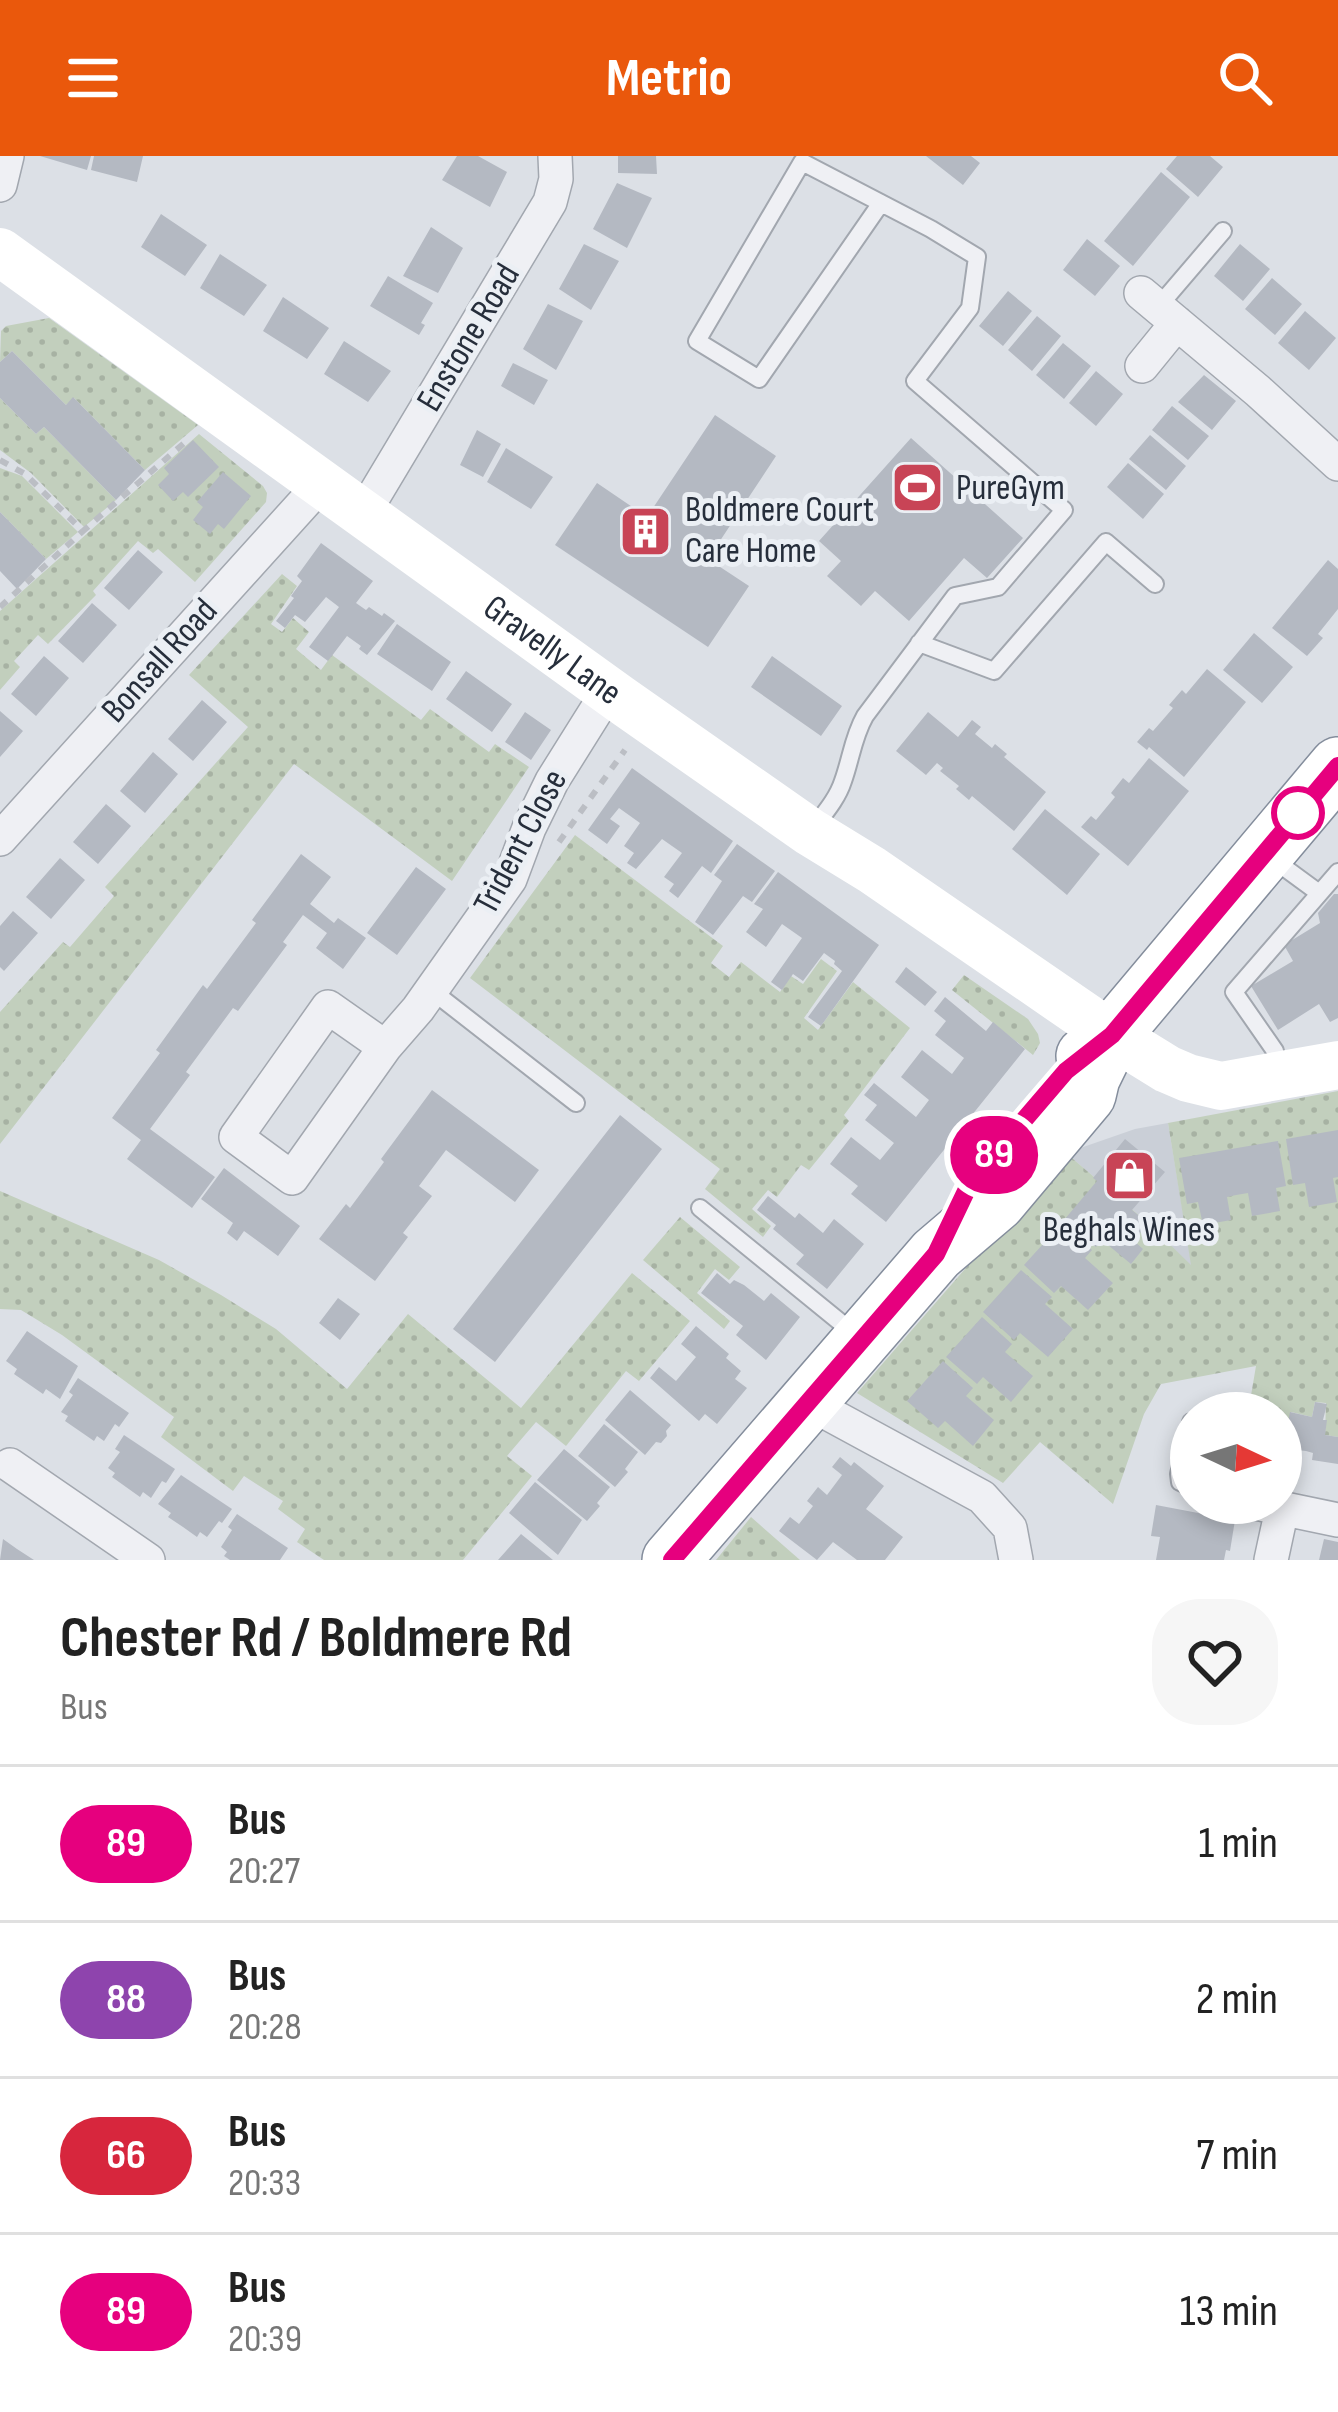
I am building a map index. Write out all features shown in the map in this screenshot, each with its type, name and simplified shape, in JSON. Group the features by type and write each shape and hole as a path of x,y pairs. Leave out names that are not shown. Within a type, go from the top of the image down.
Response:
{"highway":[{"path":"671,1560 936,1254 997,1202 1087,1095 1112,1035 1337,769"}],"main road":[{"name":"Gravelly Lane","path":"9,270 810,832 1167,1069 1221,1086 1338,1065"}],"street":[{"path":"0,185 7,156"},
{"name":"Enstone Road","path":"363,514 550,202 555,156"},
{"path":"1142,366 1159,308 1338,464"},
{"name":"Bonsall Road","path":"0,839 320,484"},
{"name":"Trident Close","path":"385,1047 328,1007 236,1137 292,1178 510,879 552,781 609,690"},
{"path":"808,1402 982,1497 1010,1528 1016,1560"},
{"path":"10,1465 148,1560"},
{"path":"1302,1513 1338,1520"},
{"path":"1270,1524 1271,1560"}],"lane":[{"path":"810,832 836,796 855,735 866,716 955,596 998,587 1064,510 915,381 970,308 977,257 881,203 802,162 698,341 759,379 881,203"},
{"path":"1159,308 1223,231"},
{"path":"919,643 994,671 1106,542 1155,584"},
{"path":"1264,853 1319,893"},
{"path":"1277,1077 1275,1051 1234,992 1338,872"},
{"path":"431,990 576,1103"},
{"path":"700,1208 862,1340"}],"path":[{"path":"0,607 190,438"},
{"path":"0,460 25,474 83,532"}],"shaded area":[{"path":"1168,1123 1192,1267 1066,1153"}],"green space":[{"path":"49,318 198,425 145,470 74,398 66,405 12,351 0,362 1,331 6,326"},
{"path":"0,398 36,434 44,427 116,500 84,527 31,473 0,450"},
{"path":"199,434 263,486 266,502 195,582 158,549 153,553 138,541 93,591 96,595 48,644 38,635 14,661 20,667 0,690 0,611"},
{"path":"0,468 22,476 78,532 46,559 0,512"},
{"path":"282,574 297,586 271,624 282,632 293,618 309,632 296,649 321,670 332,655 421,720 430,709 489,752 495,744 529,767 452,881 294,764 0,1144 0,1012 63,942 70,947 114,896 105,887 248,727 189,675"},
{"path":"575,835 723,946 711,963 729,977 741,962 780,992 791,976 803,984 821,959 837,971 804,1018 818,1030 853,982 910,1028 844,1115 849,1121 809,1170 801,1165 777,1197 768,1190 752,1209 771,1226 763,1237 705,1189 720,1169 470,978"},
{"path":"964,975 1028,1019 1040,1043 1033,1055 952,990"},
{"path":"1338,1091 1338,1437 1325,1435 1326,1403 1315,1402 1312,1417 1302,1415 1302,1392 1252,1392 1256,1366 1161,1384 1144,1414 1113,1504 1040,1442 1003,1483 857,1393 1066,1153 1191,1265 1168,1123"},
{"path":"0,1191 159,1260 221,1295 276,1329 347,1389 408,1314 521,1408 632,1273 690,1321 639,1381 626,1371 566,1446 536,1422 507,1456 532,1476 463,1560 324,1560 297,1542 305,1529 278,1509 283,1501 244,1476 233,1491 161,1437 174,1417 62,1335 21,1310 0,1309"},
{"path":"680,1217 740,1267 729,1280 715,1269 697,1293 730,1321 724,1329 643,1260"},
{"path":"751,1517 800,1560 716,1560"}],"building":[{"path":"40,156 91,156 87,170"},
{"path":"94,156 143,156 137,182 91,170"},
{"path":"457,156 478,156 507,172 490,207 442,180"},
{"path":"618,156 656,156 657,174 618,173"},
{"path":"926,156 971,156 980,163 963,185"},
{"path":"1177,156 1210,156 1223,167 1198,197 1166,169"},
{"path":"1161,172 1190,197 1133,266 1104,241"},
{"path":"617,183 652,198 627,248 593,229"},
{"path":"161,214 207,245 185,276 141,247"},
{"path":"431,227 463,248 438,293 403,276"},
{"path":"1087,239 1120,266 1095,296 1063,270"},
{"path":"584,244 619,261 591,310 559,289"},
{"path":"1240,244 1270,269 1243,301 1214,276"},
{"path":"220,254 267,285 244,316 200,288"},
{"path":"388,276 433,303 419,335 370,306"},
{"path":"1272,278 1302,304 1275,335 1245,309"},
{"path":"1008,291 1032,311 1003,346 979,326"},
{"path":"283,297 329,328 307,359 263,331"},
{"path":"548,304 583,321 556,370 523,349"},
{"path":"1305,311 1336,338 1309,370 1278,343"},
{"path":"1037,316 1061,336 1032,371 1008,350"},
{"path":"344,341 391,371 368,402 324,374"},
{"path":"1063,343 1091,366 1064,399 1036,375"},
{"path":"12,351 66,405 73,397 145,470 116,500 44,427 36,434 0,398 0,362"},
{"path":"513,363 548,380 534,405 501,386"},
{"path":"1096,371 1123,394 1096,426 1069,403"},
{"path":"1204,375 1236,401 1212,430 1178,402"},
{"path":"1172,406 1209,436 1188,460 1152,430"},
{"name":"Boldmere Court Care Home","path":"715,415 776,456 708,559 749,586 708,647 555,545 597,483 647,517"},
{"path":"477,430 501,444 483,477 460,465"},
{"path":"1150,435 1186,466 1166,490 1129,459"},
{"name":"PureGym","path":"911,438 1023,538 987,578 964,558 909,621 875,591 861,606 827,576 841,561 819,541"},
{"path":"193,440 219,467 188,497 183,492 173,501 158,485 169,474 164,468"},
{"path":"506,448 553,477 531,509 487,482"},
{"path":"1128,463 1164,494 1143,519 1107,487"},
{"path":"223,472 251,496 224,529 218,524 210,534 193,520 203,507 197,502"},
{"path":"0,512 46,559 17,589 0,571"},
{"path":"321,543 373,581 356,603 395,621 367,655 347,636 328,661 309,647 339,607 326,597 305,622 295,615 285,628 276,621 302,581 297,576"},
{"path":"138,550 163,572 129,610 104,588"},
{"path":"1328,560 1338,569 1338,609 1307,656 1272,628"},
{"path":"92,603 117,625 83,663 58,641"},
{"path":"397,624 451,662 432,691 377,654"},
{"path":"1254,633 1293,667 1262,703 1223,670"},
{"path":"44,656 69,678 36,716 11,694"},
{"path":"772,656 842,706 821,736 751,687"},
{"path":"1207,669 1246,702 1184,777 1137,742 1149,728 1153,731 1182,690 1186,694"},
{"path":"466,671 512,704 492,732 446,699"},
{"path":"202,700 227,722 193,761 168,739"},
{"path":"0,711 23,731 0,757"},
{"path":"525,712 551,730 531,760 505,742"},
{"path":"928,712 958,737 972,720 981,727 975,734 992,748 995,744 1046,792 1014,831 972,796 969,800 956,789 959,786 937,763 926,775 896,751"},
{"path":"153,752 178,774 145,813 120,791"},
{"path":"1149,758 1189,791 1128,866 1081,827 1091,816 1096,820 1123,778 1129,783"},
{"path":"632,768 733,841 711,873 702,866 678,898 669,891 674,884 664,877 682,853 662,839 636,869 627,863 634,853 624,846 640,823 619,808 610,819 620,826 607,844 588,830"},
{"path":"106,804 131,826 98,864 73,842"},
{"path":"1045,809 1100,854 1067,895 1012,849"},
{"path":"737,844 775,871 752,902 743,896 713,935 695,922 722,881 714,875"},
{"path":"301,854 331,877 310,904 334,923 338,918 366,938 343,969 316,948 327,933 303,915 238,1011 233,1008 186,1072 190,1075 150,1129 215,1177 192,1208 127,1159 141,1140 112,1118 160,1053 156,1050 256,923 252,920"},
{"path":"60,858 85,880 51,919 26,897"},
{"path":"416,867 446,889 397,955 367,933"},
{"path":"778,872 879,945 821,1026 808,1017 842,971 835,961 824,953 803,981 793,974 782,990 771,982 802,938 782,924 766,947 746,932 763,909 754,904"},
{"path":"1338,894 1338,1018 1330,1022 1319,1004 1278,1030 1251,986 1293,961 1284,945 1320,923 1318,913"},
{"path":"13,911 38,933 4,971 0,967 0,926"},
{"path":"906,967 937,992 925,1006 895,982"},
{"path":"945,997 986,1031 993,1022 1025,1049 886,1222 851,1194 858,1186 830,1164 851,1137 880,1160 894,1143 865,1120 877,1105 864,1095 874,1083 916,1117 929,1100 901,1077 922,1050 952,1074 964,1058 935,1035 946,1021 934,1011"},
{"path":"432,1090 539,1170 515,1202 446,1150 419,1186 432,1196 375,1281 319,1239 346,1204 350,1208"},
{"path":"620,1115 662,1149 495,1362 453,1329"},
{"path":"1338,1130 1338,1177 1333,1178 1337,1202 1309,1207 1305,1183 1293,1185 1286,1139"},
{"path":"1125,1139 1165,1172 1132,1210 1148,1223 1134,1241 1143,1249 1131,1264 1102,1240 1096,1247 1064,1220"},
{"path":"1278,1141 1286,1186 1276,1188 1280,1211 1252,1216 1248,1193 1236,1195 1227,1197 1231,1220 1203,1225 1198,1202 1187,1204 1179,1158"},
{"path":"224,1168 300,1226 278,1256 244,1231 237,1241 227,1233 233,1223 201,1199"},
{"path":"768,1196 823,1233 834,1219 864,1244 827,1289 796,1264 804,1255 757,1210"},
{"path":"1062,1223 1092,1250 1085,1258 1113,1283 1088,1310 1061,1286 1054,1293 1024,1265"},
{"path":"1021,1270 1052,1297 1045,1304 1073,1329 1048,1357 1020,1333 1014,1340 983,1312"},
{"path":"717,1273 764,1301 771,1293 800,1317 766,1360 736,1335 743,1326 701,1293"},
{"path":"338,1298 360,1314 340,1340 319,1323"},
{"path":"982,1317 1012,1344 1005,1352 1033,1376 1011,1402 983,1377 977,1384 946,1357"},
{"path":"696,1326 729,1354 726,1358 741,1371 735,1379 747,1388 717,1424 705,1414 699,1421 650,1378 659,1367 676,1381 696,1357 681,1344"},
{"path":"27,1331 78,1366 60,1399 46,1389 43,1394 14,1374 17,1369 6,1361"},
{"path":"943,1361 973,1388 966,1396 994,1420 973,1446 945,1421 938,1428 907,1401"},
{"path":"78,1378 129,1413 104,1441 97,1436 94,1441 65,1421 68,1416 61,1412"},
{"path":"630,1390 671,1425 661,1443 656,1442 645,1455 605,1420"},
{"path":"1315,1402 1327,1404 1325,1435 1338,1437 1338,1464 1312,1460 1313,1453 1302,1451 1302,1415 1312,1417"},
{"path":"604,1424 638,1452 615,1487 578,1456"},
{"path":"124,1435 175,1469 151,1498 143,1492 140,1497 112,1477 115,1473 108,1468 120,1452 115,1449"},
{"path":"564,1449 610,1487 587,1521 537,1480"},
{"path":"840,1457 884,1486 866,1509 903,1537 885,1560 857,1560 833,1542 817,1560 779,1531 790,1517 799,1524 813,1506 807,1501 818,1487 827,1495 842,1475 832,1467"},
{"path":"181,1475 232,1509 207,1537 200,1532 197,1537 158,1504"},
{"path":"535,1482 582,1520 558,1555 509,1513"},
{"path":"1156,1505 1170,1508 1170,1524 1234,1524 1224,1560 1156,1560 1160,1537 1151,1536"},
{"path":"237,1514 288,1548 280,1560 224,1556 227,1552 221,1547"},
{"path":"521,1534 553,1560 498,1560"},
{"path":"3,1539 17,1549 34,1560 0,1560"},
{"path":"1324,1539 1338,1542 1338,1560 1319,1560"}],"bus line":[{"name":"89","path":"672,1560 936,1254 970,1183 1066,1071 1112,1035 1338,766"}],"place":[{"name":"PureGym","path":"917,488"},
{"name":"Boldmere Court Care Home","path":"646,531"},
{"name":"Beghals Wines","path":"1129,1175"}]}
